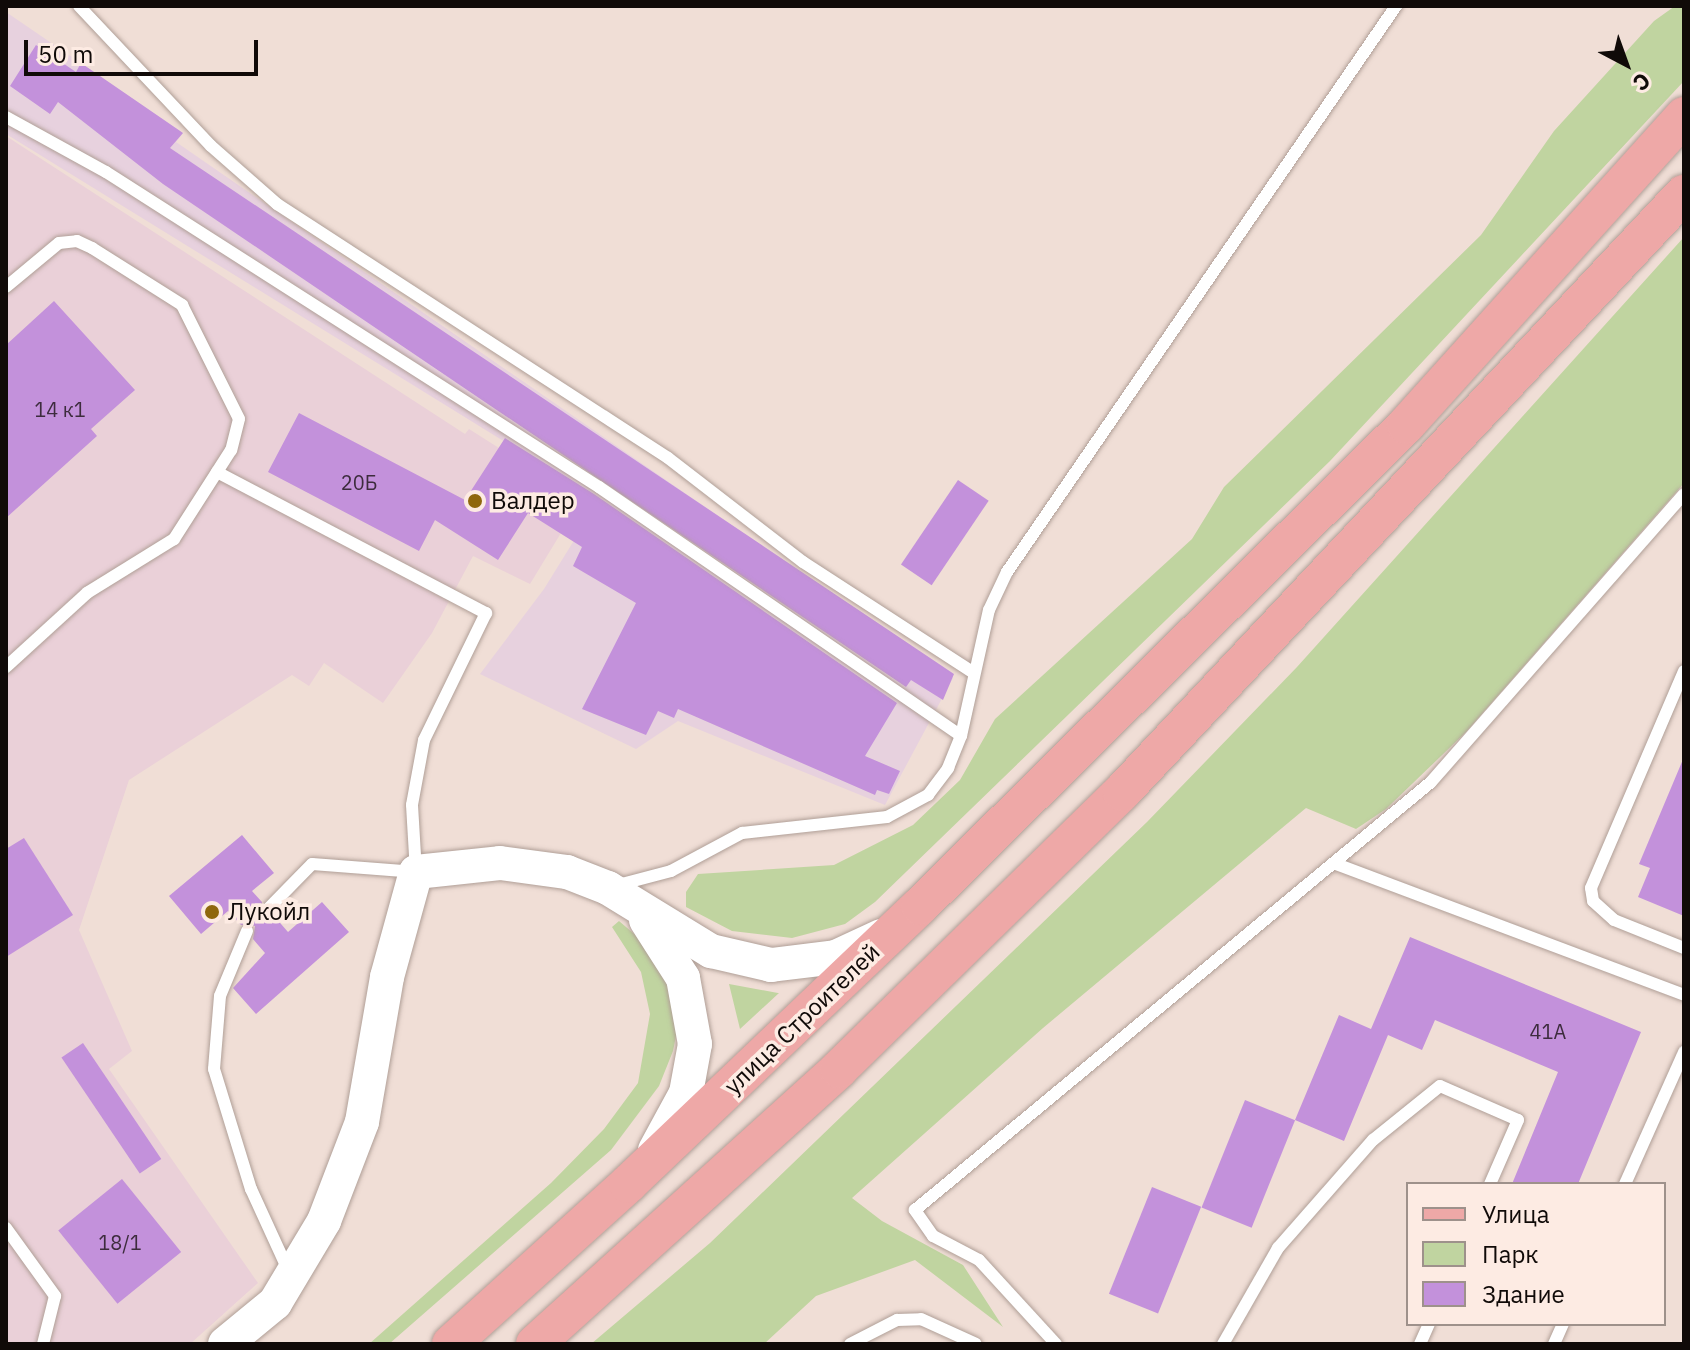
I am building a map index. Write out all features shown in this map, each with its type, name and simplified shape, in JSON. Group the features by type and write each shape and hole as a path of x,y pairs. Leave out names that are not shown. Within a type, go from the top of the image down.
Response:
{"main road":[{"name":"улица Строителей","path":"451,1344 628,1184 920,906 1406,425 1684,116"},
{"path":"535,1344 839,1069 1122,792 1684,194"}],"street":[{"path":"225,1344 275,1303 324,1221 362,1122 387,977 416,872 500,863 567,872 620,896 711,951 791,965 858,948 920,906"},
{"path":"620,896 683,978 695,1044 686,1093 676,1116 628,1184"}],"lane":[{"path":"79,6 211,146 277,204 668,458 793,555 974,673"},
{"path":"620,896 742,833 903,812 937,784 961,736 989,610 1007,572 1396,6"},
{"path":"6,117 106,172 599,487 961,736"},
{"path":"6,287 59,243 77,241 182,305 239,419 239,433 174,539 87,593 6,667"},
{"path":"217,472 486,613 424,740 412,805 416,872 312,864 268,909"},
{"path":"1056,1344 979,1260 933,1236 915,1210 1220,953 1336,864 1431,782 1684,494"},
{"path":"1684,671 1591,888 1593,901 1614,920 1684,948"},
{"path":"1336,864 1684,995"},
{"path":"247,931 220,996 214,1069 251,1189 291,1277"},
{"path":"1626,1182 1684,1052"},
{"path":"1223,1344 1278,1248 1373,1140 1440,1086 1518,1120 1491,1182"},
{"path":"6,1228 55,1296 43,1344"},
{"path":"850,1344 897,1320 921,1319 976,1344"}],"shaded area":[{"path":"6,12 183,133 176,142 953,678 885,805 678,721 636,749 480,674 544,589 599,500 6,134"},
{"path":"6,136 465,434 469,429 581,500 530,584 473,556 432,633 383,703 324,663 309,686 292,675 129,780 79,930 132,1051 109,1069 258,1283 190,1344 6,1344"}],"green space":[{"path":"1675,6 1684,6 1684,81 1330,461 875,902 845,924 792,938 732,931 686,907 686,892 698,874 834,865 913,825 960,780 995,719 1192,539 1224,487 1481,235 1554,131 1654,21"},
{"path":"1684,237 1684,483 1466,732 1386,809 1356,829 1306,808 1043,1028 852,1198 882,1221 963,1265 1003,1327 915,1260 816,1296 764,1344 591,1344 710,1243 1147,822 1297,667"},
{"path":"619,921 660,956 681,1011 673,1051 659,1086 611,1150 389,1344 369,1344 551,1183 604,1129 638,1083 650,1014 641,972 612,927"},
{"path":"729,984 778,993 779,993 740,1029"}],"building":[{"path":"36,45 76,72 81,63 183,133 170,148 954,674 943,700 911,680 906,687 163,184 58,102 50,114 10,86"},
{"path":"54,301 135,390 91,429 97,436 6,518 6,345"},
{"path":"299,413 465,500 505,438 594,494 897,703 865,756 900,771 889,794 877,790 875,795 678,709 674,718 658,711 646,735 582,709 636,603 573,566 582,547 528,513 498,560 435,520 419,551 268,472"},
{"path":"958,480 989,501 932,585 901,565"},
{"path":"1684,757 1684,916 1638,897 1650,868 1639,864"},
{"path":"242,835 274,873 252,891 262,902 262,916 274,916 288,932 322,902 349,932 256,1014 233,988 265,953 253,939 255,926 241,925 228,911 201,934 169,896"},
{"path":"24,838 73,915 6,957 6,849"},
{"path":"1410,937 1641,1032 1579,1182 1513,1182 1558,1072 1435,1020 1422,1050 1388,1035 1344,1141 1295,1120 1339,1015 1371,1029"},
{"path":"83,1043 161,1159 140,1174 61,1058"},
{"path":"1245,1100 1295,1120 1252,1228 1202,1208"},
{"path":"122,1179 181,1252 117,1304 58,1231"},
{"path":"1152,1187 1201,1207 1158,1313 1109,1294"}],"place":[{"name":"Валдер","path":"475,501"},
{"name":"Лукойл","path":"212,912"}]}
